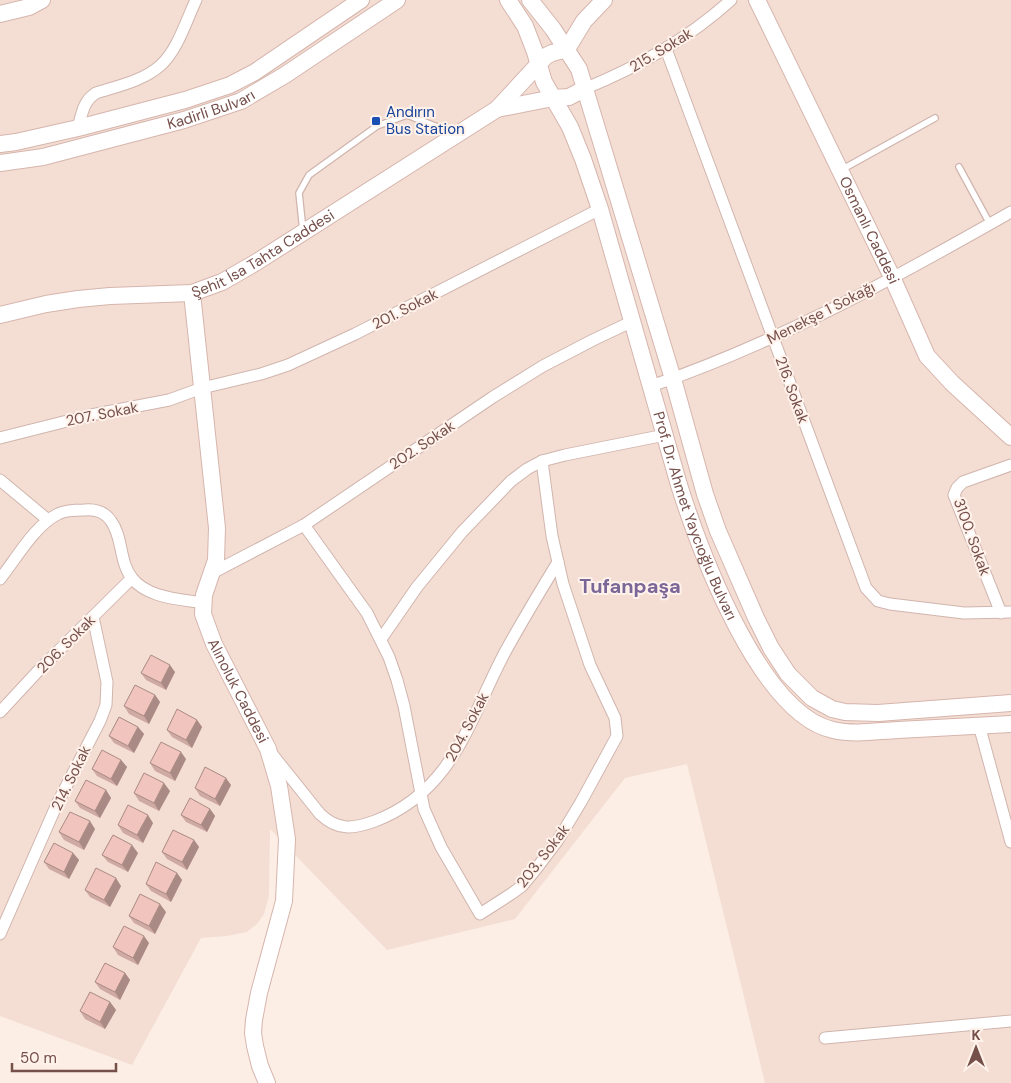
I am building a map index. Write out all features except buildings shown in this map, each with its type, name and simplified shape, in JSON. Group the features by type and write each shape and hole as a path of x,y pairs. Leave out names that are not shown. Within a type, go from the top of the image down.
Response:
{"main road":[{"path":"0,14 29,7 42,0"},
{"name":"Kadirli Bulvarı","path":"0,144 78,128 185,100 230,86 263,67 361,0"},
{"name":"Kadirli Bulvarı","path":"0,163 21,162 44,157 184,120 241,101 286,75 397,0"},
{"path":"508,0 524,26 539,62 544,82 553,98 569,97 584,89 579,69 567,49 530,0"},
{"path":"539,62 552,53 567,49 584,21 604,0"},
{"name":"Osmanlı Caddesi","path":"757,0 892,276 928,356 952,383 1011,438"},
{"name":"Şehit İsa Tahta Caddesi","path":"0,315 46,304 78,299 192,293 222,282 497,109 539,62"},
{"name":"Prof. Dr. Ahmet Yaycıoğlu Bulvarı","path":"584,89 673,379 700,478 718,531 771,648 797,685 812,698 832,709 845,712 878,713 1011,703"},
{"name":"Şehit İsa Tahta Caddesi","path":"497,109 553,98"},
{"name":"Prof. Dr. Ahmet Yaycıoğlu Bulvarı","path":"553,98 570,127 600,209 684,502 706,560 745,642 772,685 786,701 810,720 834,730 873,731 1011,724"},
{"name":"Alınoluk Caddesi","path":"192,293 218,528 216,560 203,603 207,628 268,749 279,786 287,839 284,901 259,993 254,1020 255,1046 267,1083"}],"street":[{"path":"78,128 84,108 90,97 96,93 139,78 161,65 178,39 196,0"},
{"name":"215. Sokak","path":"584,89 631,69 666,49 710,19 731,0"},
{"name":"216. Sokak","path":"666,49 866,588 878,601 929,610 964,613 1006,613"},
{"name":"201. Sokak","path":"202,388 261,374 318,352 600,209"},
{"name":"Menekşe 1 Sokağı","path":"651,386 673,379 773,338 807,322 1011,212"},
{"name":"202. Sokak","path":"212,572 304,525 523,378 561,356 633,322"},
{"name":"207. Sokak","path":"0,438 91,415 161,402 202,388"},
{"path":"381,638 417,587 462,532 512,481 527,470 542,461 665,435"},
{"name":"203. Sokak","path":"304,525 367,613 381,638 397,680 426,815 441,847 480,914 522,886 558,840 617,736 615,718 590,665 562,584 552,536 542,461"},
{"name":"3100. Sokak","path":"1006,613 954,495 957,488 963,482 1011,464"},
{"path":"0,480 48,520"},
{"path":"0,579 36,531 48,520 59,513 75,510 92,510 104,514 112,522 126,567 132,578 142,586 168,598 203,603"},
{"name":"204. Sokak","path":"268,749 320,814 329,822 341,827 367,824 387,816 421,795 453,757 504,655 558,562"},
{"name":"206. Sokak","path":"0,712 132,578"},
{"name":"214. Sokak","path":"0,934 57,804 100,721 106,705 107,682 93,617"},
{"path":"980,725 1011,842"},
{"path":"825,1038 1011,1021"}],"lane":[{"path":"304,232 298,193 309,175 377,126 408,115 457,135"},
{"path":"841,170 935,118"},
{"path":"959,168 990,224"}],"shaded area":[{"path":"0,0 1011,0 1011,1083 765,1083 687,764 625,778 515,919 387,950 270,829 269,896 264,914 257,924 247,932 201,938 132,1065 0,1016"}],"place":[{"name":"Andırın Bus Station","path":"376,121"}],"district":[{"name":"Tufanpaşa","path":"630,586"}]}
